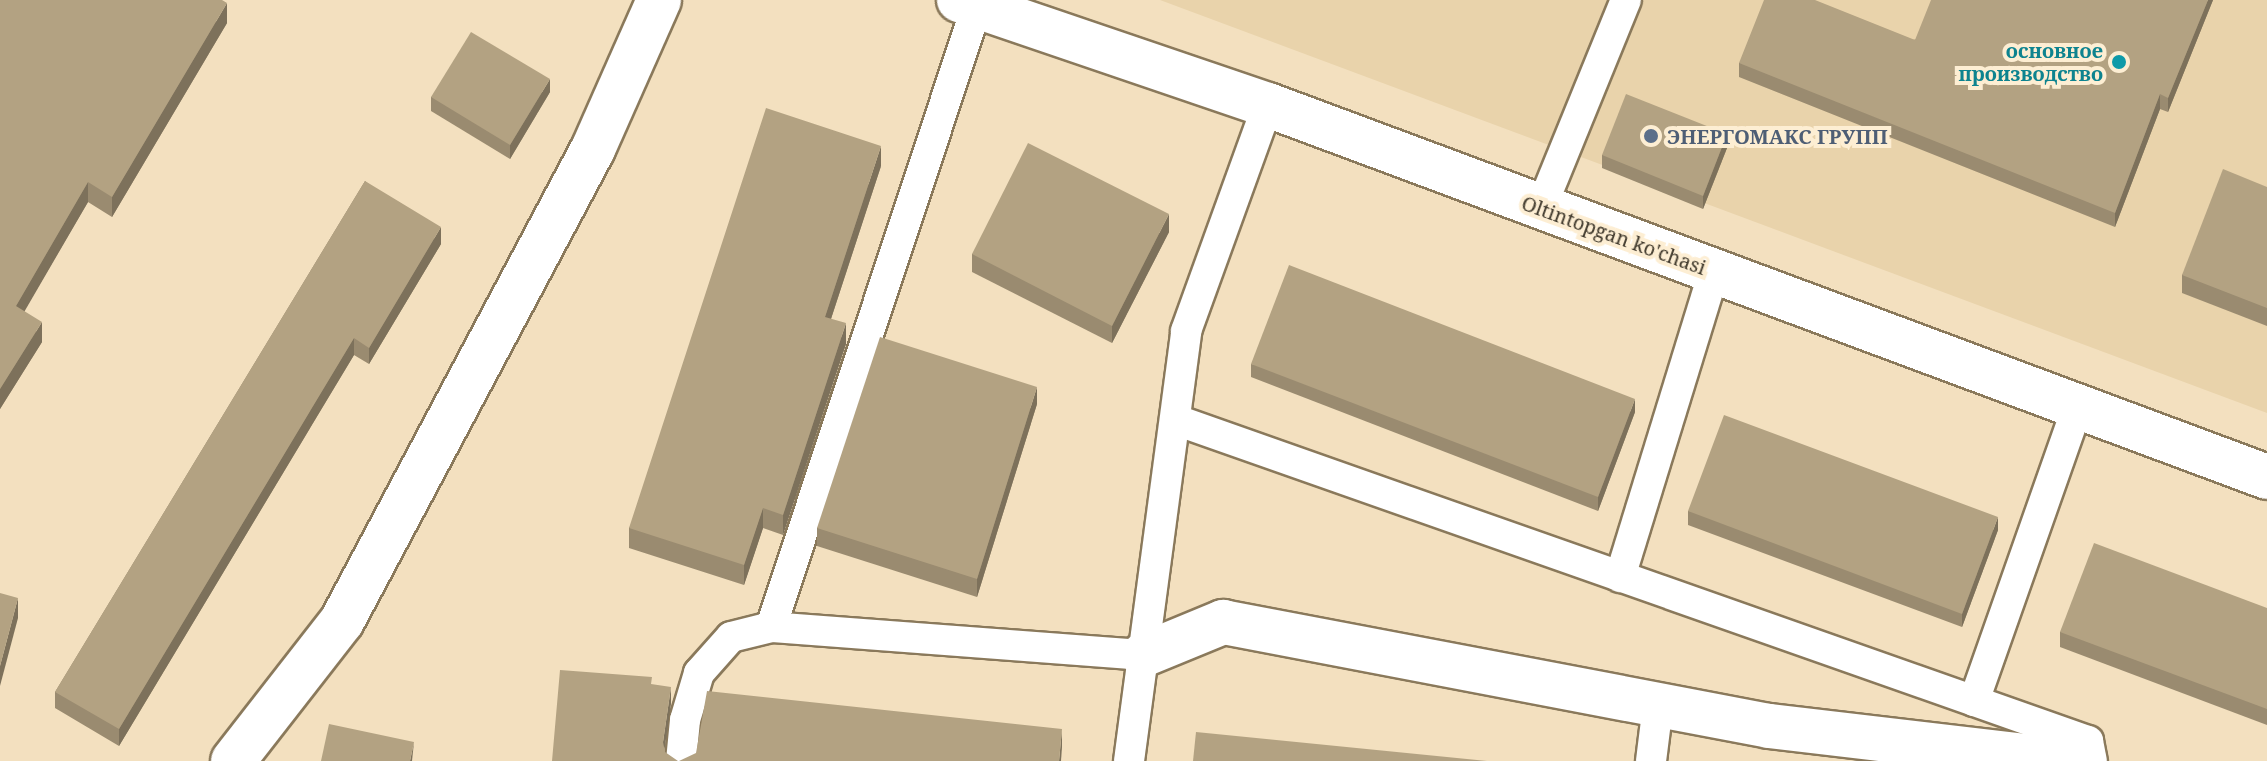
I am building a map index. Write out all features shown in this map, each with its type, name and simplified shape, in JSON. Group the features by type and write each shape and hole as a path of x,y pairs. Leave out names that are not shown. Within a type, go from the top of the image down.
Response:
{"street":[{"path":"233,761 342,621 593,149 659,0"},
{"name":"Oltintopgan ko'chasi","path":"968,3 1268,105 2267,477"},
{"path":"1143,655 1223,622 1769,726 2068,761"}],"lane":[{"path":"1541,208 1626,0"},
{"path":"771,627 968,3"},
{"path":"1129,761 1186,331 1268,105"},
{"path":"1620,577 1714,272"},
{"path":"1974,701 2078,406"},
{"path":"1176,420 2088,741 2092,761"},
{"path":"681,761 685,720 699,673 731,637 771,627 1143,655"},
{"path":"1651,761 1658,705"}],"shaded area":[{"path":"1160,0 2267,0 2267,413"}],"building":[{"path":"0,0 222,0 227,3 112,197 88,182 16,306 42,322 0,389"},
{"path":"1764,0 1815,0 1915,40 1931,0 2208,0 2168,98 2160,94 2115,213 1739,63"},
{"path":"471,32 550,79 510,145 431,97"},
{"path":"1626,94 1727,134 1703,196 1602,155"},
{"path":"766,108 881,146 825,317 846,323 783,515 763,508 744,565 629,528"},
{"path":"1028,143 1169,214 1112,326 972,254"},
{"path":"2223,169 2267,187 2267,308 2182,275"},
{"path":"365,181 441,227 369,348 354,338 119,729 55,692"},
{"path":"1289,265 1635,399 1598,497 1251,364"},
{"path":"880,337 1037,387 977,579 817,528"},
{"path":"1724,415 1998,517 1962,614 1688,511"},
{"path":"2094,543 2267,608 2267,709 2060,632"},
{"path":"0,593 18,598 0,666"},
{"path":"560,670 652,677 651,684 671,687 663,742 665,752 678,761 552,761"},
{"path":"707,691 1062,729 1059,761 679,761 696,753"},
{"path":"329,724 414,742 410,761 321,761"},
{"path":"1196,732 1487,761 1193,761"}],"place":[{"name":"основное производство","path":"2119,62"},
{"name":"ЭНЕРГОМАКС ГРУПП","path":"1651,136"}]}
